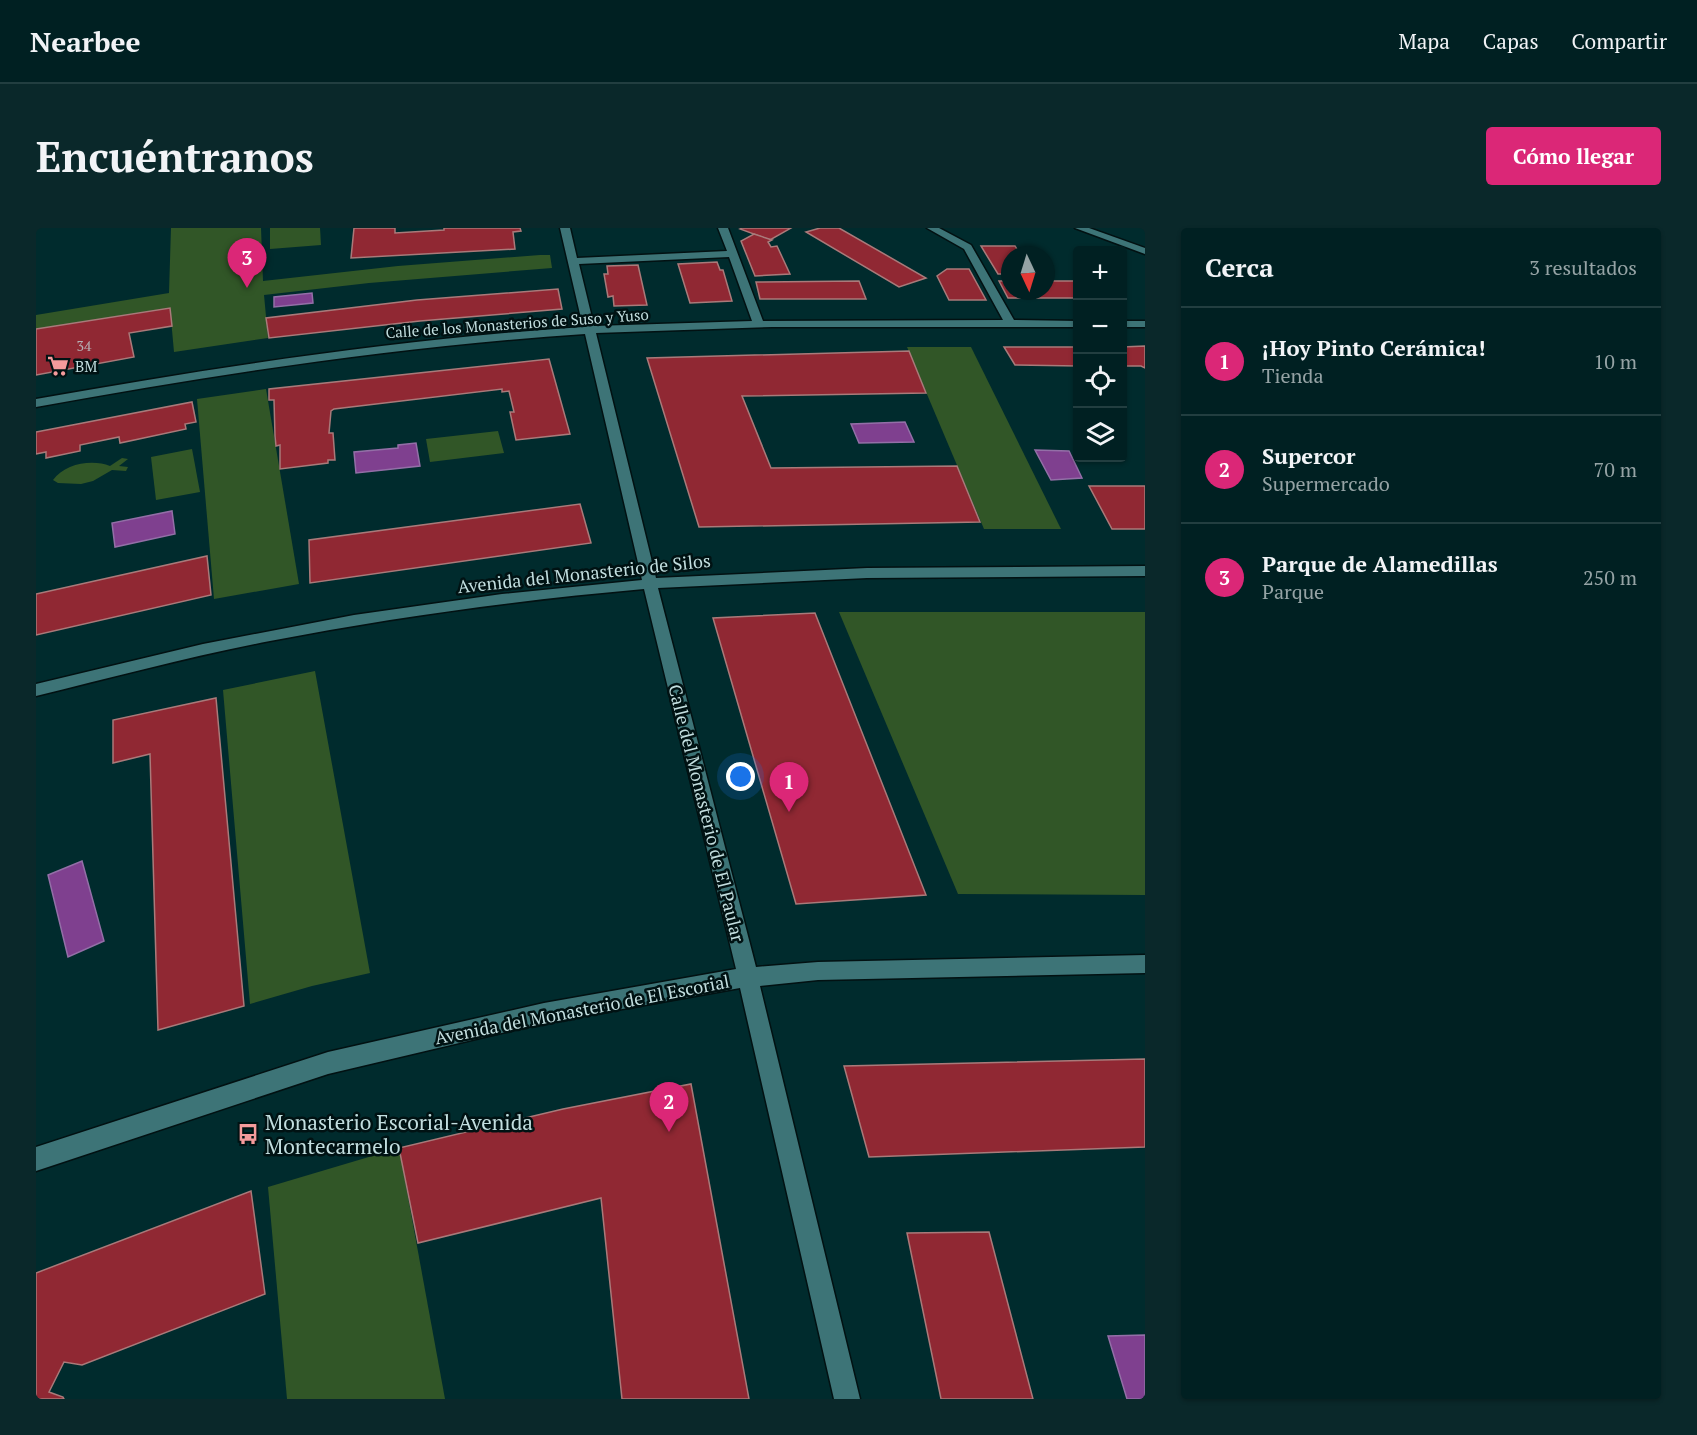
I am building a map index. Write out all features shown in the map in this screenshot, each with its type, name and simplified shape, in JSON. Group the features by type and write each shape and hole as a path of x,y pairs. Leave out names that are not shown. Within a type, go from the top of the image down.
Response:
{"street":[{"name":"Calle del Monasterio de El Paular","path":"564,228 748,977 847,1399"},
{"path":"723,228 759,324"},
{"path":"932,228 968,247 1010,323"},
{"path":"1080,228 1145,251"},
{"path":"572,261 732,254"},
{"name":"Calle de los Monasterios de Suso y Yuso","path":"36,403 189,375 348,353 588,330 759,324 1073,324"},
{"path":"1127,324 1145,324"},
{"name":"Avenida del Monasterio de Silos","path":"36,690 150,662 303,629 434,608 650,584 856,573 1145,571"},
{"name":"Avenida del Monasterio de El Escorial","path":"36,1159 328,1063 544,1013 748,977 818,972 1145,964"}],"green space":[{"path":"171,228 261,228 263,281 398,266 540,255 550,255 552,268 369,283 264,295 268,338 174,352 170,308 36,329 36,315 169,293"},
{"path":"270,228 320,228 321,245 270,249"},
{"path":"907,347 971,347 1061,529 984,529"},
{"path":"266,389 299,584 214,599 197,399"},
{"path":"498,431 504,453 430,462 426,439"},
{"path":"192,449 200,492 156,500 151,457"},
{"path":"122,458 128,459 119,466 128,467 126,471 112,470 93,481 81,484 58,483 53,480 58,474 72,466 96,463 110,466"},
{"path":"839,612 1145,612 1145,895 958,894"},
{"path":"315,671 370,973 312,986 250,1004 223,690"},
{"path":"399,1148 445,1399 287,1399 268,1187"}],"shaded area":[{"path":"312,293 313,303 274,307 274,297"},
{"path":"905,422 914,442 859,443 851,424"},
{"path":"416,443 420,466 356,473 354,452 398,448 398,445"},
{"path":"1035,450 1069,451 1082,478 1051,480"},
{"path":"172,511 175,534 115,547 112,523"},
{"path":"82,861 104,941 68,957 48,875"},
{"path":"1145,1335 1145,1399 1127,1399 1108,1336"}],"building":[{"path":"354,228 395,228 395,233 444,230 444,228 520,228 521,231 513,232 515,249 351,258"},
{"path":"791,228 770,240 740,229"},
{"path":"820,228 839,228 926,278 899,287 806,232"},
{"path":"754,234 772,240 768,242 771,247 777,246 790,274 755,276 741,241"},
{"path":"981,246 1001,246 1001,274 998,274"},
{"path":"717,262 720,270 723,270 732,301 690,303 678,264"},
{"path":"638,265 647,305 614,306 613,296 608,297 604,274 608,274 607,266"},
{"path":"947,269 969,269 986,300 949,300 937,276"},
{"path":"859,281 866,299 760,299 756,282"},
{"path":"1055,281 1073,281 1073,298 1055,298"},
{"path":"558,289 562,309 420,321 269,338 266,318 417,300"},
{"path":"170,308 172,326 129,333 134,357 36,375 36,329"},
{"path":"1145,346 1145,368 1127,366 1127,347"},
{"path":"1004,347 1073,347 1073,366 1015,365"},
{"path":"909,351 926,393 742,396 771,468 957,466 980,522 699,527 647,358"},
{"path":"549,359 570,434 516,440 510,412 514,412 509,391 502,392 502,389 334,409 331,411 329,433 333,433 335,460 328,460 328,463 280,469 280,445 276,446 275,436 274,400 269,400 269,389"},
{"path":"192,402 196,422 185,424 186,429 120,443 119,437 80,445 80,451 46,458 46,452 36,454 36,432"},
{"path":"1089,486 1145,486 1145,529 1112,529"},
{"path":"580,504 591,543 310,583 309,540"},
{"path":"207,556 211,595 36,635 36,594"},
{"path":"815,613 926,895 796,904 713,618"},
{"path":"216,698 244,1006 158,1030 150,754 113,763 113,720"},
{"path":"1145,1059 1145,1147 869,1157 844,1066"},
{"path":"691,1084 749,1399 622,1399 601,1198 418,1243 399,1148 563,1109"},
{"path":"251,1191 265,1294 82,1365 64,1362 49,1392 64,1399 36,1399 36,1273"},
{"path":"989,1232 1033,1399 941,1399 907,1233"}],"place":[{"name":"Parque de Alamedillas","path":"247,288"},
{"name":"BM","path":"58,366"},
{"name":"¡Hoy Pinto Cerámica!","path":"789,812"},
{"name":"Supercor","path":"669,1132"},
{"name":"Monasterio Escorial-Avenida Montecarmelo","path":"248,1134"}]}
